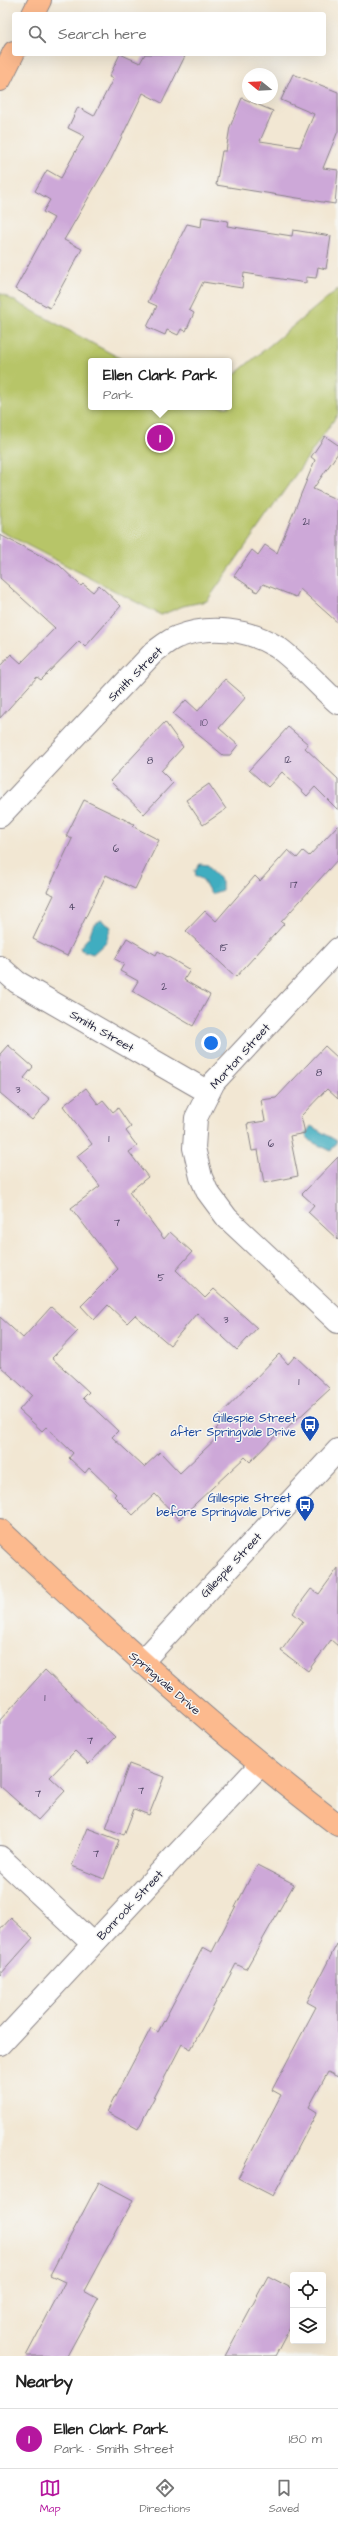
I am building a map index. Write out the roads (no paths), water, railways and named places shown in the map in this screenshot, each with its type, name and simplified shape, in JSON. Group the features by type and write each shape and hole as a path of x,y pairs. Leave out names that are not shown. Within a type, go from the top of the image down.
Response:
{"main road":[{"path":"34,12 40,0"},
{"path":"0,80 12,56"},
{"name":"Springvale Drive","path":"0,1530 142,1663 260,1765 338,1825"}],"street":[{"name":"Smith Street","path":"0,816 154,652 176,637 204,630 234,631 250,634 277,647 338,703"},
{"name":"Morton Street","path":"338,949 214,1082 196,1118 194,1148 201,1177 207,1191 227,1218 338,1322"},
{"name":"Smith Street","path":"0,967 17,982 208,1092"},
{"name":"Gillespie Street","path":"142,1663 338,1450"},
{"name":"Bonrook Street","path":"0,2044 260,1765"},
{"path":"0,1857 93,1944"}],"water":[{"path":"200,864 208,865 222,882 222,890 211,894 203,880 196,876 195,870"},
{"path":"101,920 111,927 106,942 93,954 81,950 80,947 89,937 93,925"},
{"path":"311,1126 337,1141 331,1151 312,1142 305,1135"}],"place":[{"name":"Ellen Clark Park","path":"160,438"},
{"name":"Gillespie Street after Springvale Drive","path":"310,1442"},
{"name":"Gillespie Street before Springvale Drive","path":"305,1522"}]}
